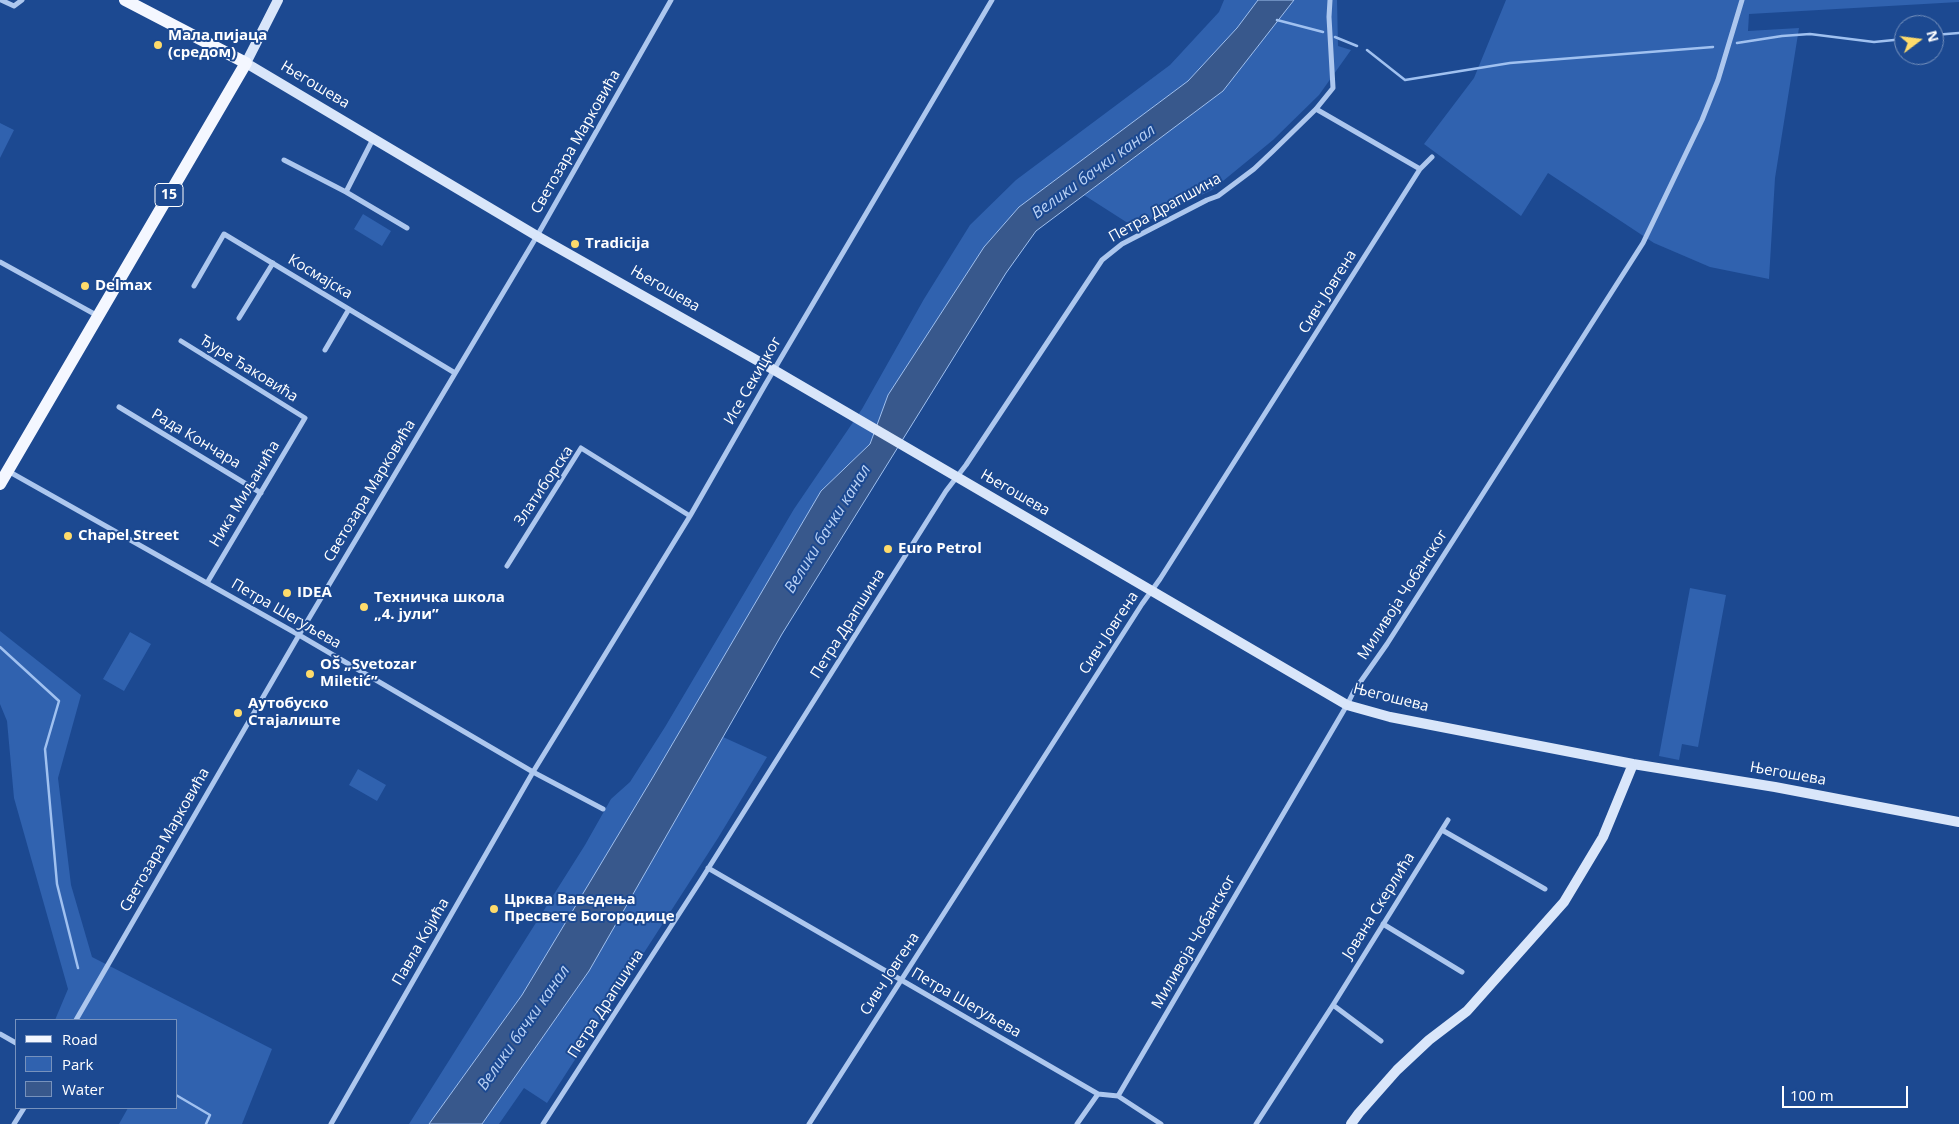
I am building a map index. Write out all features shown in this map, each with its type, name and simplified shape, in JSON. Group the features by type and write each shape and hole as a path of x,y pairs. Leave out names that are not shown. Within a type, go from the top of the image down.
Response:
{"main road":[{"name":"Његошева","path":"125,0 246,63"},
{"name":"15","path":"0,484 246,63"}],"street":[{"path":"2,0 14,6 22,0"},
{"path":"246,63 278,0"},
{"name":"Светозара Марковића","path":"77,1019 299,635 537,236 671,0"},
{"name":"Исе Секицког","path":"532,772 690,516 992,0"},
{"name":"Петра Драпшина","path":"544,1124 956,477 966,465 1102,260 1122,244 1206,200 1218,196 1254,169 1316,109 1333,88 1329,16 1330,0"},
{"name":"Миливоја Чобанског","path":"1118,1096 1354,692 1387,644 1644,243 1702,120 1718,80 1742,0"},
{"name":"Његошева","path":"246,63 537,236 774,370 1347,705 1390,717 1633,764 1959,822"},
{"path":"1316,109 1420,169"},
{"path":"346,192 373,138"},
{"name":"Сивч Јовгена","path":"809,1124 1152,591 1420,169 1432,157"},
{"path":"284,160 346,192 407,228"},
{"name":"Космајска","path":"194,286 224,234 455,373"},
{"path":"0,262 98,316"},
{"path":"238,318 273,263"},
{"path":"326,350 349,309"},
{"name":"Ђуре Ђаковића","path":"180,341 305,418"},
{"name":"Рада Кончара","path":"119,407 261,493"},
{"name":"Ника Миљанића","path":"207,583 305,418"},
{"name":"Златиборска","path":"507,566 581,448 690,516"},
{"name":"Петра Шегуљева","path":"8,471 299,635 532,772 603,809"},
{"path":"1351,1124 1397,1070 1430,1040 1468,1011 1564,902 1603,837 1633,764"},
{"name":"Павла Којића","path":"331,1124 532,772"},
{"name":"Јована Скерлића","path":"1256,1124 1333,1005 1448,820"},
{"path":"1442,830 1545,890"},
{"name":"Петра Шегуљева","path":"708,868 1098,1094 1118,1096 1161,1124"},
{"path":"1383,924 1462,972"},
{"path":"1333,1005 1380,1041"},
{"path":"0,1034 15,1042"},
{"path":"1077,1124 1098,1094"},
{"path":"14,1124 23,1109"}],"green space":[{"path":"1224,0 1258,0 1237,28 1188,81 1019,207 984,247 888,395 870,444 821,491 522,995 429,1124 409,1124 585,845 611,799 630,782 665,727 794,509 862,409 924,299 970,225 1016,180 1170,65 1219,12"},
{"path":"1294,0 1337,0 1338,46 1351,50 1319,95 1273,140 1212,190 1134,227 1084,195 1223,91"},
{"path":"1506,0 1959,0 1959,2 1749,14 1748,31 1799,28 1775,178 1769,279 1710,267 1654,243 1548,173 1521,216 1424,144 1474,78"},
{"path":"0,123 14,130 0,158"},
{"path":"363,214 391,231 382,246 354,229"},
{"path":"1690,588 1726,595 1698,747 1682,744 1679,760 1659,756"},
{"path":"0,631 81,695 58,778 71,885 92,957 272,1049 242,1124 119,1124 127,1109 178,1109 178,1019 55,1019 68,989 14,798 7,721 0,704"},
{"path":"130,632 151,644 124,691 103,679"},
{"path":"723,737 767,757 718,838 547,1103 524,1088 499,1124 482,1124 589,971"},
{"path":"358,769 386,785 377,801 349,785"}],"water":[{"name":"Велики бачки канал","path":"1258,0 1294,0 1223,91 1036,231 1006,273 782,634 589,971 482,1124 429,1124 522,995 821,491 870,444 888,395 984,247 1019,207 1188,81 1237,28"}],"waterway":[{"path":"1277,20 1323,32"},
{"path":"1944,34 1959,33"},
{"path":"1737,43 1810,34 1874,42 1894,40"},
{"path":"1335,37 1357,46"},
{"path":"1367,50 1405,80 1510,63 1713,47"},
{"path":"0,647 59,701 45,749 57,884 78,968"},
{"path":"178,1096 210,1115 206,1124"}],"place":[{"name":"Мала пијаца (средом)","path":"158,45"},
{"name":"Tradicija","path":"575,244"},
{"name":"Delmax","path":"85,286"},
{"name":"Chapel Street","path":"68,536"},
{"name":"Euro Petrol","path":"888,549"},
{"name":"IDEA","path":"287,593"},
{"name":"Техничка школа „4. јули”","path":"364,607"},
{"name":"OŠ „Svetozar Miletić”","path":"310,674"},
{"name":"Аутобуско Стајалиште","path":"238,713"},
{"name":"Црква Ваведења Пресвете Богородице","path":"494,909"}]}
